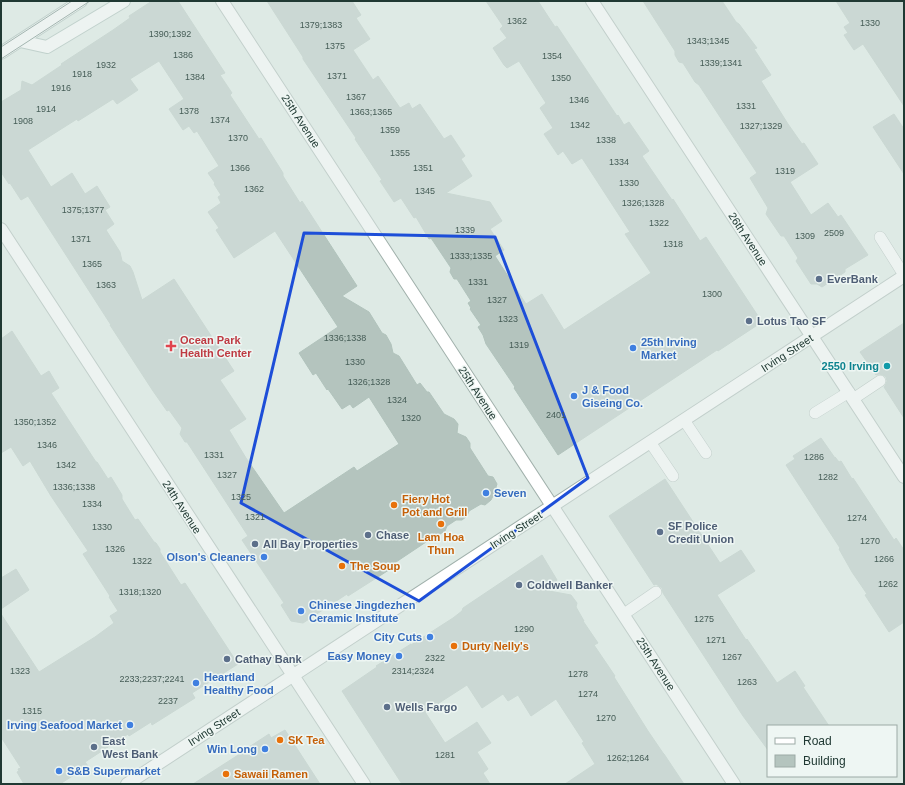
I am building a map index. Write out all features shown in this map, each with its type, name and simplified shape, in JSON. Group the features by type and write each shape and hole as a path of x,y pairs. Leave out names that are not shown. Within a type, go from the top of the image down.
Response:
{"street":[{"path":"1,54 81,1"},
{"path":"20,41 47,47 124,1"},
{"name":"25th Avenue","path":"222,1 734,784"},
{"name":"26th Avenue","path":"592,1 904,477"},
{"name":"24th Avenue","path":"1,229 364,784"},
{"name":"Irving Street","path":"127,784 904,276"}],"lane":[{"path":"880,237 904,276"},
{"path":"815,413 880,381"},
{"path":"684,420 706,453"},
{"path":"650,442 673,476"},
{"path":"624,614 656,592"}],"highlighted area":[{"path":"304,233 495,237 588,478 419,601 241,503"}],"building":[{"path":"152,1 178,1 225,73 220,75 232,93 230,95 259,139 261,138 300,203 302,201 357,286 342,296 369,312 382,333 386,335 391,344 393,353 399,356 417,385 420,383 427,392 429,392 444,414 454,419 458,424 457,433 466,437 470,443 470,448 488,476 493,477 497,484 496,487 499,492 485,505 481,504 469,511 467,516 462,520 456,520 447,526 445,531 438,534 390,566 392,568 348,596 347,594 303,623 291,621 281,605 284,603 242,540 248,536 187,442 185,442 180,434 182,428 169,410 167,411 153,391 28,196 21,200 1,172 1,102 21,90 22,81 32,85 130,18 129,16","holes":["159,61 184,99 169,109 183,130 189,126 194,133 197,131 219,166 208,173 221,195 218,197 221,203 208,212 219,228 216,230 234,258 275,231 338,327 299,353 313,375 316,373 342,409 350,404 353,408 369,397 399,444 357,471 354,467 284,513 246,458 229,430 246,419 220,380 234,371 174,279 142,300 130,266 122,261 120,252 106,230 114,224 105,210 110,207 97,186 85,194 72,173 51,187 28,150 77,119 78,121 113,99 117,104 138,90 130,79"]},
{"path":"267,1 352,1 361,15 356,18 370,39 353,50 373,80 378,76 400,108 409,103 412,109 420,104 444,139 451,135 465,156 461,159 472,176 446,193 490,202 502,221 490,229 504,250 495,256 526,304 542,294 564,330 651,273 625,234 630,232 582,158 572,164 563,151 558,155 544,134 553,128 540,108 546,103 519,61 507,68 493,48 507,38 500,29 503,26 486,1 538,1 555,27 557,26 617,116 618,115 624,125 629,122 649,151 642,156 672,200 673,199 700,241 706,237 762,322 558,455 486,344 478,327 481,325 470,309 471,308 468,303 471,301 457,279 454,279 450,272 451,268 401,198 394,202 380,181 382,180 355,139 356,138 303,59"},
{"path":"643,1 722,1 736,22 757,48 754,49 771,75 761,81 788,124 802,144 804,143 818,164 790,182 811,215 828,203 838,217 841,215 868,255 845,269 845,272 822,287 817,284 811,284 796,261 798,258 784,236 781,236 766,214 768,208 750,178 757,173 699,85 695,82 683,63 679,62 675,55 675,51"},
{"path":"836,1 904,1 904,106 863,44 854,50 844,35 848,33 844,27 850,23"},
{"path":"894,114 904,129 904,174 873,127"},
{"name":"2550 Irving","path":"904,323 904,418 884,387 887,381 886,377 879,374 876,375 860,352"},
{"path":"12,331 41,376 49,371 59,388 51,393 108,479 111,477 135,520 138,519 156,543 181,585 185,583 238,664 192,693 195,698 152,725 151,722 129,736 128,734 85,762 88,766 60,784 24,784 17,772 19,771 18,769 21,768 1,737 1,614 39,672 95,637 114,623 110,616 118,611 83,554 88,551 51,496 30,461 23,466 11,447 1,453 1,339"},
{"path":"821,438 835,458 839,462 841,461 894,540 896,538 904,550 904,622 889,632 865,595 867,594 852,572 839,549 840,548 786,465 795,459 793,456"},
{"path":"665,479 720,563 741,550 755,571 717,595 746,640 747,639 777,683 795,671 805,686 803,687 828,725 767,725 767,749 743,716 663,593 662,588 656,584 654,585 609,516"},
{"path":"542,555 557,580 549,591 571,595 577,603 576,607 583,621 598,643 594,645 615,676 614,677 648,731 684,784 565,784 595,764 582,743 584,742 556,699 531,716 518,695 508,701 503,694 482,708 467,685 425,712 445,743 477,722 491,743 477,752 488,769 483,773 490,784 402,784 342,691 377,667 376,666 453,618 462,611 463,608"},
{"path":"16,569 29,590 1,609 1,578"},
{"path":"285,730 320,784 193,784 269,734 271,738"}],"tram line":[{"path":"1,47 72,1"},
{"path":"1,59 90,1"}],"place":[{"name":"EverBank","path":"819,279"},
{"name":"Lotus Tao SF","path":"749,321"},
{"name":"Ocean Park Health Center","path":"171,346"},
{"name":"25th Irving Market","path":"633,348"},
{"name":"2550 Irving","path":"887,366"},
{"name":"J & Food Giseing Co.","path":"574,396"},
{"name":"Seven","path":"486,493"},
{"name":"Fiery Hot Pot and Grill","path":"394,505"},
{"name":"Lam Hoa Thun","path":"441,524"},
{"name":"SF Police Credit Union","path":"660,532"},
{"name":"Chase","path":"368,535"},
{"name":"All Bay Properties","path":"255,544"},
{"name":"Olson's Cleaners","path":"264,557"},
{"name":"The Soup","path":"342,566"},
{"name":"Coldwell Banker","path":"519,585"},
{"name":"Chinese Jingdezhen Ceramic Institute","path":"301,611"},
{"name":"City Cuts","path":"430,637"},
{"name":"Durty Nelly's","path":"454,646"},
{"name":"Easy Money","path":"399,656"},
{"name":"Cathay Bank","path":"227,659"},
{"name":"Heartland Healthy Food","path":"196,683"},
{"name":"Wells Fargo","path":"387,707"},
{"name":"Irving Seafood Market","path":"130,725"},
{"name":"SK Tea","path":"280,740"},
{"name":"East West Bank","path":"94,747"},
{"name":"Win Long","path":"265,749"},
{"name":"S&B Supermarket","path":"59,771"},
{"name":"Sawaii Ramen","path":"226,774"}]}
